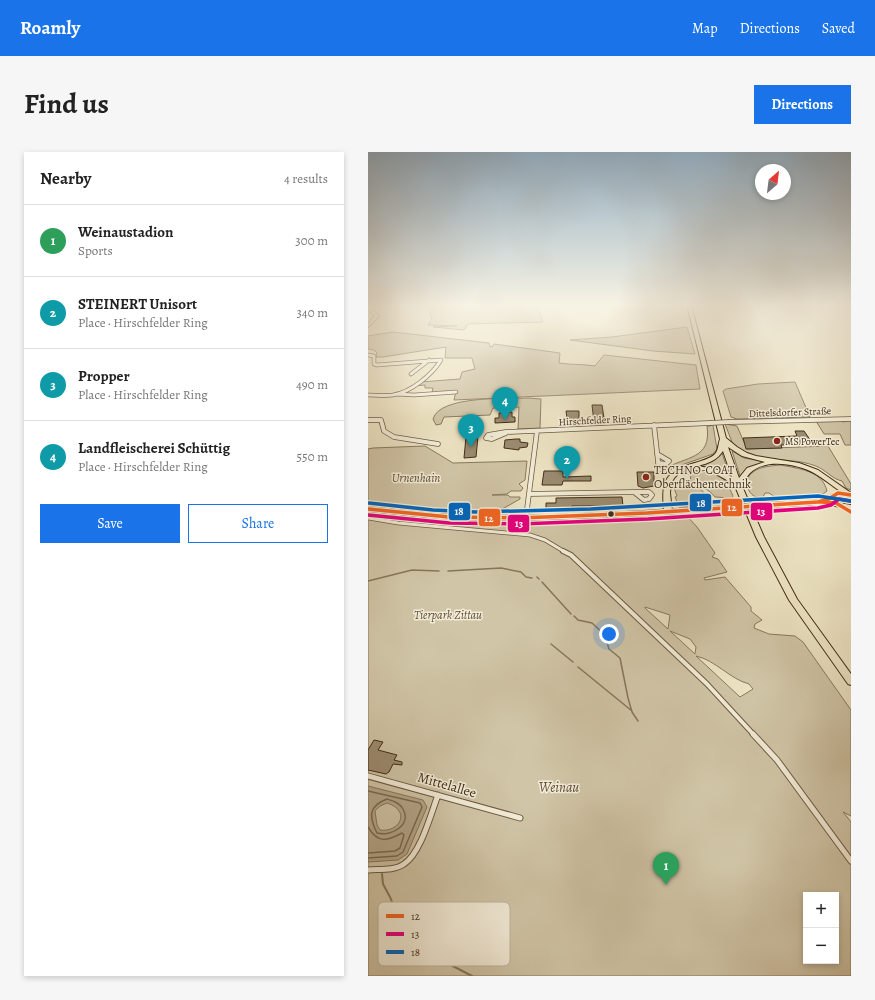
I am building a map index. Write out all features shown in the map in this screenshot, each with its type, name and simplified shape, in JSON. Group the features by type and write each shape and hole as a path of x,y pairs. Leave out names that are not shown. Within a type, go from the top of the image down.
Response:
{"highway":[{"path":"699,343 722,437 739,486 760,537 793,600 851,681"},
{"path":"722,437 732,448 740,453 758,459 784,462 817,471 849,494"},
{"path":"668,511 667,484 671,476 682,470 714,458 721,449 722,437"},
{"path":"739,486 742,476 753,467 784,462"},
{"path":"682,470 702,468 712,469 729,477 739,486"},
{"path":"835,485 835,498"}],"main road":[{"path":"368,508 453,517 526,517 729,508 818,502 849,494"},
{"path":"835,498 848,507"}],"street":[{"path":"368,355 374,356 374,362 377,365 441,360 436,368 423,379 397,394"},
{"path":"411,374 429,360"},
{"path":"368,395 414,395 456,392"},
{"name":"Dittelsdorfer Straße","path":"710,423 851,419"},
{"path":"368,420 381,420 384,431 394,437 438,444"},
{"name":"Hirschfelder Ring","path":"506,433 492,439 486,438 490,434 537,431 654,425 710,423"},
{"path":"654,425 659,470"},
{"path":"526,517 537,431"},
{"path":"657,454 669,461 666,464 658,463"},
{"path":"529,494 634,492"},
{"path":"848,507 851,512"},
{"path":"368,518 398,523 530,535 545,540 571,555 707,684 777,760 851,861"},
{"name":"Mittelallee","path":"368,776 520,818"},
{"path":"368,870 393,868 406,863 415,853 438,795"}],"green space":[{"path":"368,343 489,343 490,347 494,344 560,353 559,363 564,364 595,366 604,355 696,365 700,389 454,400 456,391 432,393 433,388 425,388 425,385 414,386 420,382 460,379 462,372 475,369 472,358 445,358 446,347 383,357 376,357 377,353 374,350 368,349"},
{"path":"596,343 692,343 695,354 653,351"},
{"path":"795,382 810,417 737,419 731,417 723,391 726,389 758,384"},
{"path":"491,399 541,399 540,428 518,429 519,407 493,408 490,415 444,417 441,424 436,425 433,419 438,411 461,402"},
{"path":"838,420 843,422 851,420 851,445 845,445 840,434 824,434 816,421"},
{"path":"725,424 737,426 747,449 828,446 851,484 851,490 846,488 842,481 816,466 802,462 757,456 734,447"},
{"path":"713,425 717,449 713,454 673,468 665,474 665,469 688,459 701,451 705,445 707,437 707,426"},
{"name":"Urnenhain","path":"425,446 453,463 527,461 525,480 519,484 523,488 521,491 511,491 507,494 492,495 508,495 510,497 520,497 520,499 497,512 479,512 473,514 429,512 368,505 368,449"},
{"path":"732,451 744,458 766,462 749,468 740,476"},
{"path":"722,453 729,474 710,467 693,467 711,461"},
{"path":"781,465 802,469 815,475 824,484 827,491 820,496 778,499 769,493 765,493 763,497 754,496 748,489 747,484 749,476 756,470 763,467"},
{"path":"695,470 715,473 720,476 727,483 733,496 732,498 715,497 706,489 690,481 691,474 683,475"},
{"path":"688,485 700,489 704,493 710,505 679,507 675,497 677,496 674,488 677,486 688,487"},
{"name":"Weinau","path":"368,510 455,520 497,521 561,520 666,514 687,516 697,527 715,553 712,557 718,559 727,572 704,578 705,580 725,577 751,607 751,611 762,620 755,624 754,628 769,634 795,636 803,642 851,710 851,816 843,812 851,822 851,976 368,976","holes":["645,607 670,615 668,629","670,631 690,639 696,647 695,654","696,656 703,658 742,682 749,684 753,689 740,697"]}],"water":[{"path":"368,786 423,800 427,807 407,854 398,860 368,862","holes":["387,803 395,807 401,816 400,821 393,828 380,830 377,825 375,811 380,806"]}],"building":[{"path":"592,405 602,405 604,418 602,418 601,422 594,422"},
{"path":"566,411 579,411 579,424 568,425"},
{"path":"512,412 512,417 515,417 515,422 495,423 495,418 499,418 499,413"},
{"name":"MS PowerTec","path":"795,431 804,431 813,444 781,445 782,448 746,449 743,438 797,436"},
{"path":"478,436 476,457 464,458 466,437"},
{"path":"520,439 520,442 528,443 527,447 519,448 519,450 504,448 505,440"},
{"path":"544,471 563,471 563,477 591,476 591,481 563,481 562,485 542,485"},
{"name":"TECHNO-COAT Oberflächentechnik","path":"637,472 654,472 654,486 643,488 638,486"},
{"path":"622,497 623,506 572,506 572,510 546,510 546,503 556,503 556,498"},
{"path":"374,740 383,742 378,750 397,755 394,760 402,762 402,765 393,764 389,772 386,774 368,770 368,750"}],"waterway":[{"path":"448,571 501,568 521,572 526,577 532,578"},
{"path":"368,581 412,570 439,571"},
{"path":"542,582 571,614"},
{"path":"574,616 578,620 592,623 605,635 609,649 620,658 632,711"},
{"path":"551,644 573,662"},
{"path":"578,667 632,711"},
{"path":"632,711 638,721"},
{"path":"382,874 383,884 392,902"},
{"path":"453,966 472,976"}],"transit line":[{"name":"12","path":"368,509 463,518 519,518 647,513 818,502 829,499 838,493 851,495"},
{"name":"18","path":"369,503 433,510 476,512 591,509 818,496 851,501"},
{"name":"13","path":"368,515 463,524 520,524 648,519 818,508 831,505 839,499 850,501"},
{"name":"12","path":"821,502 836,503 851,512"}],"place":[{"name":"Landfleischerei Schüttig","path":"505,420"},
{"name":"MS PowerTec","path":"777,441"},
{"name":"Propper","path":"471,447"},
{"name":"TECHNO-COAT Oberflächentechnik","path":"646,477"},
{"name":"STEINERT Unisort","path":"567,479"},
{"name":"Weinaustadion","path":"666,885"}],"park label":[{"name":"Tierpark Zittau","path":"448,615"}]}
